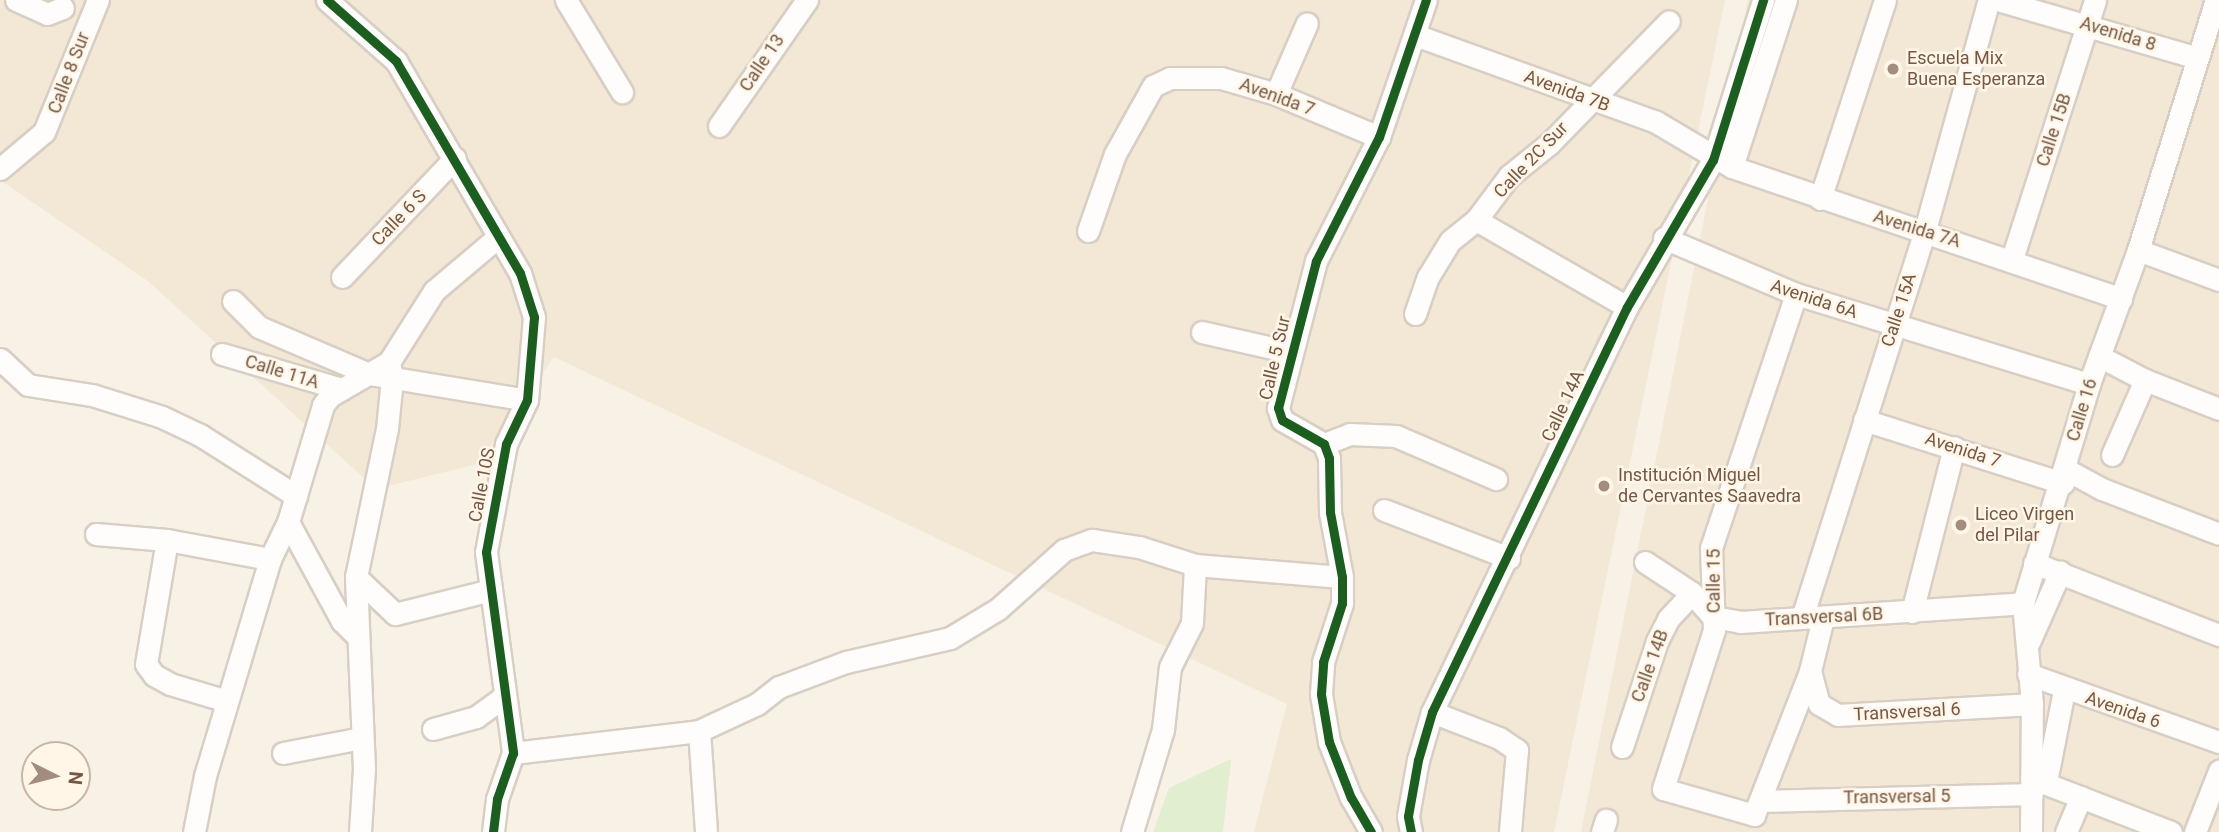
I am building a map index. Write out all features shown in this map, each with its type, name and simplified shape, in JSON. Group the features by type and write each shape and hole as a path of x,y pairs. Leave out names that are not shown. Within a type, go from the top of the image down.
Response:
{"street":[{"path":"16,0 51,15 57,4 95,6"},
{"name":"Calle 10S","path":"327,0 396,61 520,273 534,317 527,400 506,444 494,497 486,552 513,753 488,831"},
{"path":"566,0 622,92"},
{"name":"Calle 13","path":"719,127 807,0"},
{"name":"Calle 5 Sur","path":"1324,444 1279,415 1290,352 1317,261 1379,137 1426,0"},
{"name":"Calle 14A","path":"1723,163 1763,0"},
{"name":"Calle 14A","path":"1411,832 1408,816 1416,771 1432,712 1509,558 1627,307 1664,238 1723,163 1786,0"},
{"path":"1820,199 1885,0"},
{"name":"Calle 15A","path":"1758,808 1810,671 1812,618 1864,420 1925,230 1989,0"},
{"name":"Avenida 8","path":"1998,0 2197,58"},
{"name":"Calle 15B","path":"2012,259 2095,0"},
{"name":"Calle 16","path":"2031,832 2036,784 2023,603 2036,556 2069,477 2089,384 2138,250 2216,0"},
{"name":"Calle 8 Sur","path":"0,169 44,132 95,6"},
{"name":"Calle 2C Sur","path":"1415,314 1428,276 1450,241 1476,220 1509,176 1550,143 1588,99 1669,21"},
{"path":"1276,94 1307,23"},
{"name":"Avenida 7B","path":"1415,35 1656,122 1723,163"},
{"name":"Avenida 7","path":"1088,231 1115,154 1153,86 1170,78 1221,78 1276,94 1379,137"},
{"name":"Calle 6 S","path":"342,277 455,158"},
{"name":"Avenida 7A","path":"1723,163 1820,199 2012,259 2120,299"},
{"path":"1476,220 1627,307"},
{"path":"360,832 362,738 356,635 356,577 387,429 390,370 434,291 498,237"},
{"name":"Avenida 6A","path":"1664,238 1796,294 2089,384"},
{"path":"2138,250 2219,280"},
{"name":"Calle 15","path":"1758,808 1663,789 1712,644 1711,548 1796,294"},
{"path":"233,301 259,327 369,374"},
{"path":"1202,331 1290,352"},
{"name":"Calle 11A","path":"222,354 342,389"},
{"path":"2099,356 2145,380 2219,409"},
{"path":"0,359 33,387 92,395 162,417 200,435 296,496"},
{"path":"194,832 205,776 227,701 270,559 288,522 323,405 342,389 369,374 390,370 527,400"},
{"path":"2112,455 2145,380"},
{"name":"Avenida 7","path":"1864,420 2069,477 2219,534"},
{"path":"1371,832 1351,798 1329,742 1321,694 1323,662 1342,603 1342,577 1324,444 1350,434 1396,436 1496,479"},
{"path":"1913,612 1954,447"},
{"path":"1384,510 1509,558"},
{"path":"288,522 331,603 356,635"},
{"path":"96,534 167,540 270,559"},
{"path":"167,540 146,664 154,675 170,684 227,701"},
{"path":"513,753 699,731 757,704 779,687 846,662 950,638 998,609 1064,550 1092,540 1139,547 1195,565 1342,577"},
{"path":"2036,556 2060,572 2219,635"},
{"path":"1645,562 1692,593 1713,617"},
{"path":"1132,832 1163,729 1170,667 1192,623 1195,565"},
{"path":"2028,644 2060,572"},
{"path":"356,577 395,614 491,590"},
{"name":"Calle 14B","path":"1622,747 1657,641 1668,619 1692,593"},
{"name":"Transversal 6B","path":"1713,617 1740,622 2023,603"},
{"name":"Transversal 6","path":"1810,671 1819,704 1838,715 2032,704"},
{"name":"Avenida 6","path":"2028,674 2064,690 2219,742"},
{"path":"2064,690 2036,784 2081,797 2171,832"},
{"path":"433,729 476,717 504,697"},
{"path":"1432,712 1513,745 1517,757 1510,832"},
{"path":"699,731 706,832"},
{"path":"283,753 362,738"},
{"path":"2195,832 2219,771"},
{"name":"Transversal 5","path":"1758,808 2036,784"},
{"path":"2066,832 2081,797"}],"shaded area":[{"path":"0,0 1725,0 1554,832 1254,832 1287,704 554,357 477,464 376,489 148,281 0,180"},
{"path":"1748,0 2219,0 2219,832 1581,832"}],"green space":[{"path":"1231,759 1223,832 1153,832 1169,788"}],"cycle path":[{"path":"327,0 396,61 520,273 534,317 527,400 506,444 486,552 513,753 497,799 493,832"},
{"path":"1371,832 1351,798 1329,742 1321,694 1323,662 1342,603 1342,577 1330,512 1329,458 1324,444 1282,420 1278,408 1316,261 1379,137 1426,0"},
{"path":"1411,832 1408,816 1418,760 1432,712 1627,307 1713,160 1763,0"}],"place":[{"name":"Escuela Mix Buena Esperanza","path":"1893,69"},
{"name":"Institución Miguel de Cervantes Saavedra","path":"1604,486"},
{"name":"Liceo Virgen del Pilar","path":"1961,525"}]}
